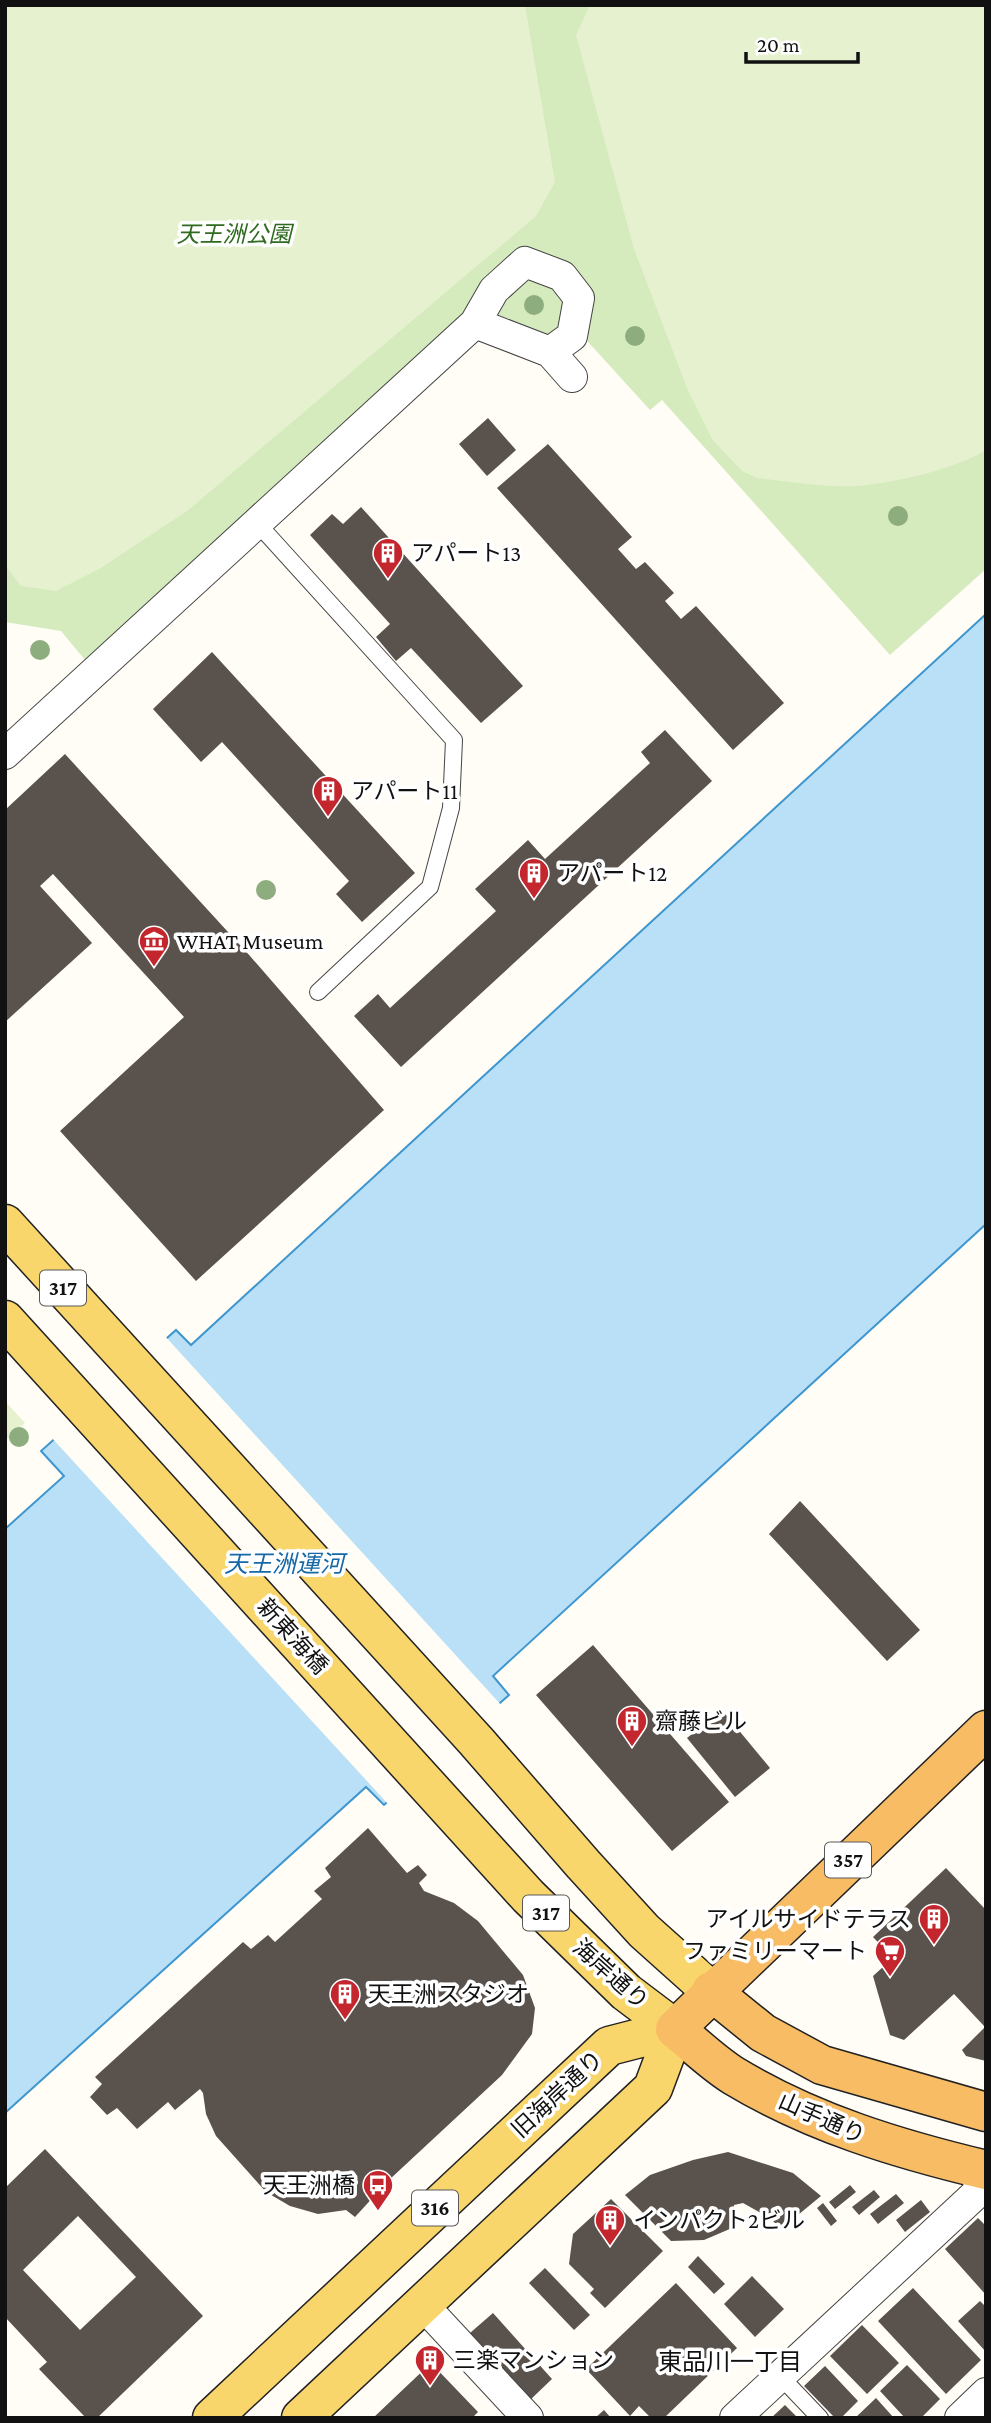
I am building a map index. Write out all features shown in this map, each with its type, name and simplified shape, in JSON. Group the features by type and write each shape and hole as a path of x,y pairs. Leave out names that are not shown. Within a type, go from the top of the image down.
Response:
{"highway":[{"name":"357","path":"675,2029 711,1991 986,1730"},
{"path":"711,1991 763,2034 822,2065 986,2112"},
{"name":"山手通り","path":"675,2029 732,2074 795,2109 875,2141 984,2172"}],"main road":[{"name":"317","path":"5,1224 476,1741 627,1912 711,1991"},
{"name":"新東海橋","path":"5,1320 428,1785"},
{"name":"海岸通り","path":"428,1785 528,1896 626,1992 675,2029"},
{"name":"316","path":"301,2418 653,2088 675,2029"},
{"name":"旧海岸通り","path":"212,2418 608,2046 675,2029"}],"street":[{"path":"5,754 475,323 494,290 525,262 562,276 579,298 572,336 550,352"},
{"path":"475,323 550,352 572,377"},
{"path":"735,2418 976,2193 984,2172"},
{"path":"423,2305 528,2418"},
{"path":"960,2418 986,2393"}],"lane":[{"path":"257,523 454,740 451,808 430,887 318,992"},
{"path":"780,2376 820,2418"}],"green space":[{"name":"天王洲公園","path":"5,5 986,5 986,569 890,655 662,400 650,410 580,333 550,352 475,323 95,672 61,631 5,622"},
{"path":"5,5 525,5 555,182 536,216 187,511 101,568 56,591 21,586 5,565"},
{"path":"590,5 986,5 986,450 958,463 904,479 869,485 832,486 757,478 742,471 712,439 687,388 634,249 576,35"},
{"path":"5,1401 25,1423 5,1441"}],"water":[{"name":"天王洲運河","path":"986,614 986,1224 493,1676 509,1695 384,1805 366,1787 5,2113 5,1529 64,1476 41,1451 176,1330 191,1345"}],"pier":[{"path":"164,1335 502,1706 389,1805 51,1437"}],"building":[{"path":"488,418 516,450 487,476 459,444"},
{"path":"548,444 632,537 618,549 636,569 645,562 674,593 665,601 681,619 696,606 784,703 733,750 497,488"},
{"name":"アパート13","path":"361,507 523,686 481,723 411,648 396,661 376,637 390,624 310,535 332,514 343,524"},
{"name":"アパート11","path":"212,652 415,873 362,922 336,894 349,881 222,742 201,762 153,709"},
{"name":"アパート12","path":"665,730 712,781 401,1067 354,1016 378,994 390,1008 496,911 475,889 528,840 545,859 650,763 641,752"},
{"path":"65,754 250,956 384,1110 196,1281 60,1131 184,1017 53,874 40,886 92,943 5,1022 5,810"},
{"path":"800,1501 920,1630 887,1661 769,1534"},
{"name":"齋藤ビル","path":"593,1645 729,1802 672,1851 536,1695"},
{"path":"722,1710 770,1768 735,1797 687,1738"},
{"name":"天王洲スタジオ","path":"368,1828 407,1873 418,1865 427,1875 419,1883 424,1891 454,1903 478,1921 523,1975 535,2008 532,2034 502,2075 389,2180 355,2217 346,2210 318,2214 290,2206 266,2192 216,2136 206,2114 200,2089 175,2110 168,2102 137,2129 117,2108 107,2115 90,2097 102,2084 95,2077 243,1942 251,1949 268,1935 275,1942 322,1899 314,1891 331,1877 325,1868"},
{"name":"アイルサイドテラス","path":"946,1868 986,1910 986,2061 966,2056 962,2050 985,2027 954,1994 904,2040 890,2035 873,1976 893,1958 873,1937"},
{"path":"45,2149 203,2316 97,2418 86,2418 39,2369 47,2362 5,2317 5,2188","holes":["78,2216 136,2277 80,2330 23,2270"]},
{"path":"728,2152 793,2173 821,2196 781,2229 770,2218 743,2203 734,2205 732,2228 704,2240 671,2241 625,2195 650,2175 693,2160"},
{"path":"850,2185 856,2192 835,2209 829,2202"},
{"path":"874,2190 880,2197 859,2215 852,2207"},
{"path":"896,2194 904,2203 878,2224 870,2214"},
{"name":"インパクト2ビル","path":"611,2199 663,2251 605,2308 590,2293 594,2289 569,2264 573,2234"},
{"path":"921,2200 930,2212 905,2232 896,2220"},
{"path":"823,2203 837,2221 831,2226 817,2208"},
{"path":"978,2218 986,2226 986,2295 945,2249"},
{"path":"698,2256 725,2284 714,2294 688,2267"},
{"path":"545,2268 590,2315 574,2330 529,2283"},
{"path":"752,2276 784,2309 755,2337 724,2304"},
{"path":"676,2283 737,2348 664,2418 651,2418 639,2406 630,2416 586,2369"},
{"path":"913,2288 981,2360 946,2394 878,2321"},
{"path":"980,2301 986,2307 986,2352 958,2321"},
{"path":"493,2313 552,2379 530,2400 470,2333"},
{"path":"862,2325 899,2363 867,2394 830,2356"},
{"name":"三楽マンション","path":"431,2363 478,2412 472,2418 373,2418"},
{"path":"907,2365 940,2399 921,2418 905,2418 880,2391"},
{"path":"825,2366 858,2401 841,2418 835,2418 804,2386"},
{"path":"876,2398 894,2418 855,2418"},
{"path":"785,2405 798,2418 771,2418"},
{"path":"604,2410 611,2418 595,2418"}],"place":[{"name":"アパート13","path":"388,580"},
{"name":"アパート11","path":"328,818"},
{"name":"アパート12","path":"534,900"},
{"name":"WHAT Museum","path":"154,968"},
{"name":"齋藤ビル","path":"632,1748"},
{"name":"アイルサイドテラス","path":"934,1946"},
{"name":"ファミリーマート","path":"890,1978"},
{"name":"天王洲スタジオ","path":"345,2021"},
{"name":"天王洲橋","path":"378,2212"},
{"name":"インパクト2ビル","path":"610,2247"},
{"name":"三楽マンション","path":"430,2387"}],"district":[{"name":"東品川一丁目","path":"730,2361"}]}
